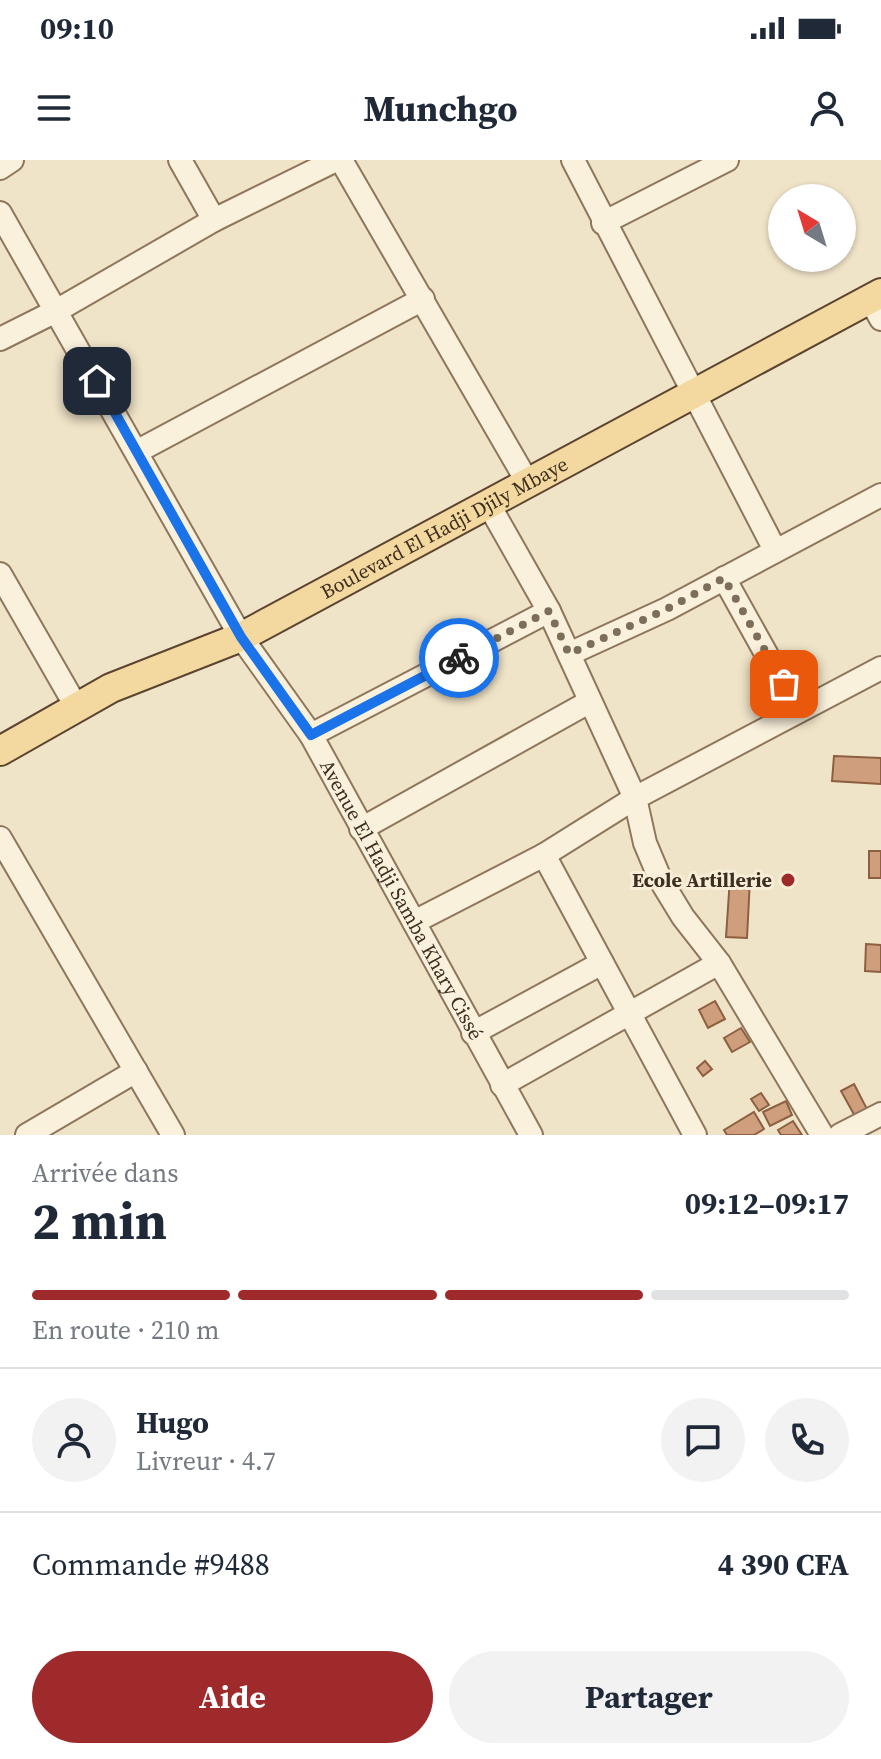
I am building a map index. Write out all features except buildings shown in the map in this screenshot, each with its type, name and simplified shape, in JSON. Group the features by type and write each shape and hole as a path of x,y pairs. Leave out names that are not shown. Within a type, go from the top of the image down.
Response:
{"main road":[{"name":"Boulevard El Hadji Djily Mbaye","path":"0,751 111,688 241,637 695,395 877,304"}],"street":[{"path":"0,168 12,160"},
{"path":"180,160 214,220"},
{"path":"0,339 56,311 214,220 339,160 528,483"},
{"path":"573,160 775,550"},
{"path":"603,223 727,160"},
{"name":"Avenue El Hadji Samba Khary Cissé","path":"0,213 241,637 311,735 531,1135"},
{"path":"138,451 423,299"},
{"path":"569,654 667,609 881,495"},
{"path":"489,505 549,611 635,798 645,843 661,881 683,917 719,963 822,1135"},
{"path":"0,574 77,708"},
{"path":"724,578 798,711"},
{"path":"311,735 549,611"},
{"path":"414,922 544,855 635,798 881,668"},
{"path":"361,829 589,702"},
{"path":"0,838 173,1135"},
{"path":"544,855 695,1135"},
{"path":"473,1033 602,963"},
{"path":"502,1085 719,963"},
{"path":"27,1135 136,1071"},
{"path":"840,1135 881,1114"}],"way so far":[{"path":"459,658 549,611 569,654 667,609 724,578 784,684"}],"place":[{"name":"Ecole Artillerie","path":"788,880"}],"route":[{"path":"97,381 241,637 311,735 459,658"}]}
